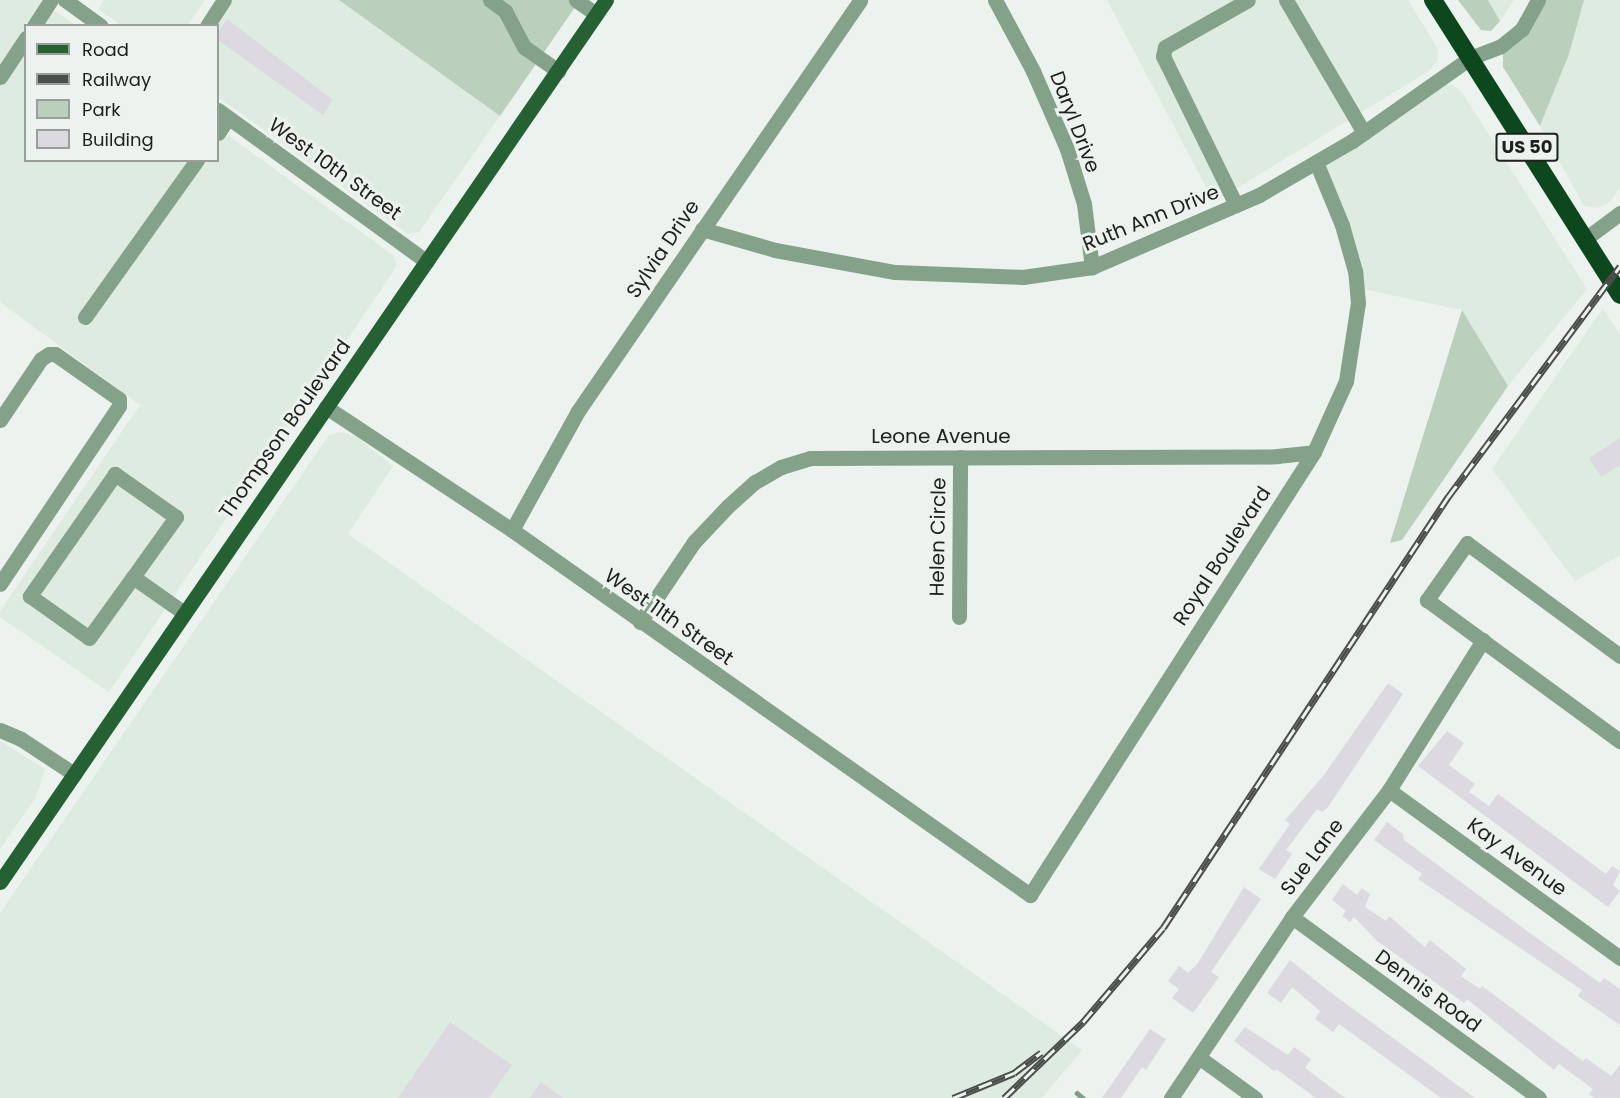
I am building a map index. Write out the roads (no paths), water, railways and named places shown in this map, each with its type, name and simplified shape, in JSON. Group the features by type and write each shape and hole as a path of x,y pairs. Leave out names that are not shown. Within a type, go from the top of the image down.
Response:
{"highway":[{"name":"US 50","path":"1433,0 1620,295"}],"main road":[{"name":"Thompson Boulevard","path":"0,882 606,0"}],"street":[{"path":"35,24 51,0"},
{"path":"65,0 84,5 99,24"},
{"path":"208,24 224,0"},
{"path":"490,0 505,11 524,47 558,71"},
{"path":"576,0 596,14"},
{"name":"Sylvia Drive","path":"512,530 578,411 861,0"},
{"name":"Daryl Drive","path":"995,0 1033,71 1067,149 1084,204 1092,267"},
{"path":"1236,205 1163,56 1166,47 1248,0"},
{"path":"1286,0 1364,133"},
{"name":"Ruth Ann Drive","path":"702,228 775,250 895,272 1023,277 1092,267 1236,205 1316,162 1364,133 1470,58 1502,46 1522,29 1538,0"},
{"path":"0,77 24,41"},
{"path":"219,129 223,114"},
{"name":"West 10th Street","path":"223,114 427,262"},
{"path":"84,317 197,162"},
{"name":"Royal Boulevard","path":"986,864 1030,895 1314,452 1346,381 1358,303 1342,225 1316,162"},
{"path":"1584,239 1620,213"},
{"path":"0,420 42,359 49,354 55,354 119,399 119,406 0,584"},
{"name":"West 11th Street","path":"326,407 512,530 986,864"},
{"name":"Leone Avenue","path":"640,622 694,542 755,482 781,467 810,458 1277,456 1314,452"},
{"name":"Helen Circle","path":"959,617 960,457"},
{"path":"115,474 176,517 132,577 89,638 30,596 115,474"},
{"path":"1620,656 1467,543 1427,600 1620,741"},
{"path":"132,577 184,613"},
{"name":"Sue Lane","path":"1171,1098 1200,1058 1292,917 1389,790 1483,640"},
{"path":"0,730 21,739 74,774"},
{"name":"Kay Avenue","path":"1389,790 1618,953"},
{"name":"Dennis Road","path":"1292,917 1539,1098"},
{"path":"1200,1058 1255,1098"}],"waterway":[{"path":"1077,1093 1083,1098"}],"railway":[{"path":"1004,1098 1083,1022 1163,928 1448,497 1620,266"},
{"path":"953,1098 1014,1073 1041,1053"}]}
